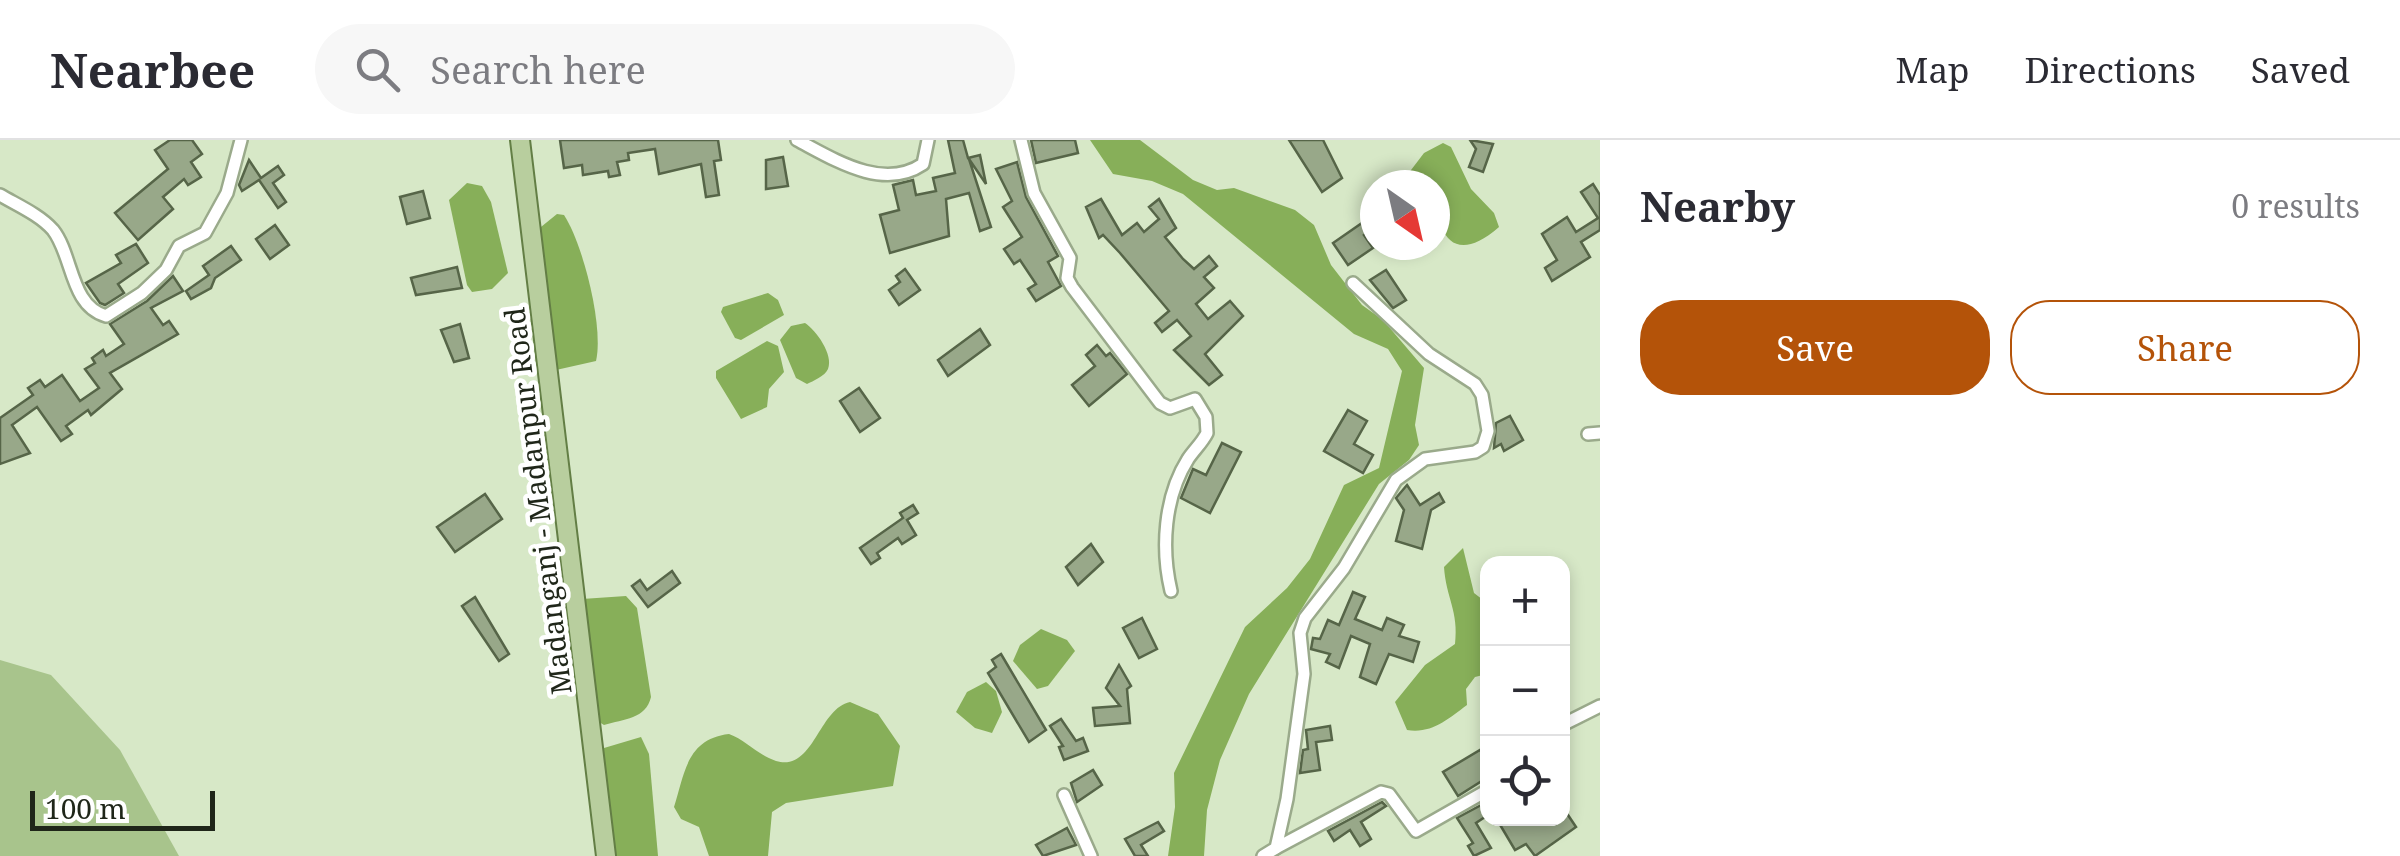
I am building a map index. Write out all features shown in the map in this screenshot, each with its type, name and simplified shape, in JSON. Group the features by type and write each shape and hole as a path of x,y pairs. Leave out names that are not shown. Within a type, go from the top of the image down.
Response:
{"main road":[{"name":"Madanganj - Madanpur Road","path":"520,140 606,856"}],"street":[{"path":"0,195 51,227 73,282 98,314 106,316 142,293 166,270 178,246 205,233 226,193 240,140"},
{"path":"798,140 852,166 886,176 912,172 924,164 928,140"},
{"path":"1021,140 1034,193 1070,258 1066,278 1072,287 1160,403 1170,408 1195,399 1206,416 1207,433 1188,460 1169,502 1165,568 1172,592"},
{"path":"1276,848 1287,799 1304,674 1300,633 1305,618 1344,568 1396,480 1425,459 1474,452 1482,447 1488,431 1482,395 1475,384 1429,354 1353,283"},
{"path":"1570,721 1600,706"},
{"path":"1263,856 1381,792 1389,794 1416,832 1480,795"},
{"path":"1064,795 1091,856"}],"shaded area":[{"path":"1090,140 1140,140 1193,180 1217,190 1234,188 1295,210 1314,225 1331,265 1362,305 1383,320 1424,368 1415,425 1419,445 1409,460 1379,484 1249,694 1220,760 1207,810 1204,856 1168,856 1175,807 1174,773 1245,627 1287,588 1310,559 1344,485 1379,468 1402,371 1388,349 1354,334 1183,194 1152,181 1113,174"},
{"path":"1443,143 1451,147 1471,189 1494,213 1499,227 1469,244 1450,240 1450,170 1411,170 1424,153"},
{"path":"467,183 482,186 491,202 508,273 492,289 472,292 467,285 449,200"},
{"path":"557,214 564,215 585,265 598,346 596,361 556,370 536,231"},
{"path":"768,293 778,300 784,315 741,340 735,338 721,312 723,307"},
{"path":"805,323 823,343 829,363 824,374 807,384 796,378 780,340 791,326"},
{"path":"767,341 778,346 784,372 769,389 767,407 741,419 716,378 716,371"},
{"path":"1463,548 1474,593 1480,598 1480,676 1466,689 1467,705 1432,728 1407,730 1395,702 1425,665 1455,644 1455,622 1444,567"},
{"path":"626,596 637,608 651,697 639,714 604,725 596,720 582,599"},
{"path":"1041,629 1067,640 1075,651 1048,686 1037,689 1013,661 1020,645"},
{"path":"0,660 51,675 120,750 179,856 0,856"},
{"path":"986,682 996,691 1002,712 992,733 975,728 956,712 967,692"},
{"path":"850,702 878,714 900,746 893,786 786,803 772,812 768,856 709,856 699,827 681,819 674,807 685,770 696,750 715,737 729,734 770,759 789,762 808,749 839,707"},
{"path":"641,737 649,754 658,856 612,856 602,756 604,748"}],"building":[{"path":"170,140 192,140 202,154 191,162 201,177 188,185 184,179 163,197 173,209 138,240 115,213 168,169 155,150"},
{"path":"560,140 718,140 721,160 714,161 719,195 706,197 701,164 659,174 655,149 628,153 629,160 617,162 620,175 609,177 608,171 583,175 582,165 564,168"},
{"path":"948,140 963,140 968,158 980,155 986,184 969,159 991,227 980,231 969,193 946,199 949,236 890,253 880,215 899,210 893,185 913,180 916,195 936,191 933,178 955,173"},
{"path":"1031,140 1075,140 1078,153 1036,163"},
{"path":"1289,140 1323,140 1342,178 1322,192"},
{"path":"1470,140 1493,144 1483,172 1469,167 1476,149"},
{"path":"783,157 788,186 766,189 766,160"},
{"path":"249,160 261,178 278,166 284,175 273,183 286,202 278,208 259,180 242,191 239,185"},
{"path":"1017,162 1026,197 1058,256 1048,262 1061,286 1036,301 1028,289 1036,284 1020,260 1014,264 1004,249 1022,237 1003,207 1012,201 996,169"},
{"path":"1593,184 1600,195 1600,230 1581,242 1590,257 1552,281 1545,268 1557,260 1542,234 1567,217 1576,232 1598,218 1581,192"},
{"path":"423,191 430,218 407,224 400,197"},
{"path":"1101,199 1122,235 1137,223 1144,232 1159,219 1149,207 1159,199 1176,228 1165,237 1183,259 1194,269 1209,256 1217,266 1204,277 1214,288 1196,304 1208,319 1230,301 1243,316 1205,354 1222,375 1209,385 1174,350 1191,336 1177,320 1162,332 1155,323 1169,311 1103,235 1099,238 1086,207"},
{"path":"1360,224 1360,257 1348,265 1333,243"},
{"path":"275,225 289,245 270,259 256,239"},
{"path":"136,244 148,263 118,284 124,293 105,305 100,303 86,283 121,263 116,255"},
{"path":"231,246 241,260 215,278 211,288 191,299 186,291 209,275 203,266"},
{"path":"457,267 462,288 416,295 411,278"},
{"path":"905,269 920,290 899,305 889,290 900,282 896,276"},
{"path":"1386,270 1406,300 1393,308 1370,280"},
{"path":"173,276 183,291 151,308 163,325 169,321 178,334 110,373 122,389 91,415 88,410 66,426 72,434 61,441 37,407 12,425 30,453 0,464 0,418 33,395 28,388 40,380 45,387 62,375 80,401 99,388 85,369 95,363 92,358 103,350 106,356 124,344 110,324 147,301"},
{"path":"460,324 469,358 454,362 441,330"},
{"path":"980,329 990,345 948,376 938,360"},
{"path":"1097,345 1106,356 1110,353 1127,374 1089,406 1072,385 1095,366 1086,355"},
{"path":"859,388 880,418 860,432 840,401"},
{"path":"1348,410 1367,421 1354,444 1373,455 1363,473 1324,451"},
{"path":"1510,416 1523,440 1504,451 1501,444 1494,448 1496,423"},
{"path":"1222,443 1241,452 1210,513 1181,498 1193,469 1206,475"},
{"path":"1407,485 1420,505 1439,493 1444,502 1431,510 1422,549 1396,541 1404,510 1396,498"},
{"path":"485,494 502,519 455,552 437,527"},
{"path":"913,505 918,513 907,520 916,535 902,544 898,538 877,553 880,558 871,564 860,548 903,518 900,513"},
{"path":"1091,544 1103,562 1078,585 1066,567"},
{"path":"672,571 680,583 648,607 632,586 640,580 647,590"},
{"path":"1353,592 1365,597 1355,619 1382,630 1387,618 1404,625 1399,636 1419,642 1413,662 1389,654 1376,684 1360,677 1370,644 1351,636 1339,668 1326,662 1330,654 1311,649 1313,638 1320,639 1328,620 1339,625"},
{"path":"475,597 509,654 499,661 462,606"},
{"path":"1142,618 1157,649 1139,658 1123,628"},
{"path":"1001,654 1046,730 1029,742 988,673 996,667 992,660"},
{"path":"1119,665 1131,686 1127,689 1130,723 1095,726 1093,708 1120,706 1106,688"},
{"path":"1061,719 1076,741 1083,738 1088,751 1064,760 1059,747 1063,746 1050,726"},
{"path":"1330,726 1332,740 1316,742 1320,770 1300,773 1303,750 1308,749 1306,730"},
{"path":"1480,750 1480,782 1458,796 1443,772"},
{"path":"1093,770 1102,785 1077,802 1071,783"},
{"path":"1382,802 1386,806 1361,822 1371,839 1360,846 1350,830 1334,841 1328,831"},
{"path":"1480,806 1480,820 1476,823 1491,848 1474,856 1468,846 1473,843 1457,818"},
{"path":"1570,818 1576,827 1535,856 1526,844 1515,850 1501,826 1570,826"},
{"path":"1158,822 1164,831 1141,845 1148,856 1135,856 1125,839"},
{"path":"1067,828 1076,845 1043,856 1036,845"}]}
